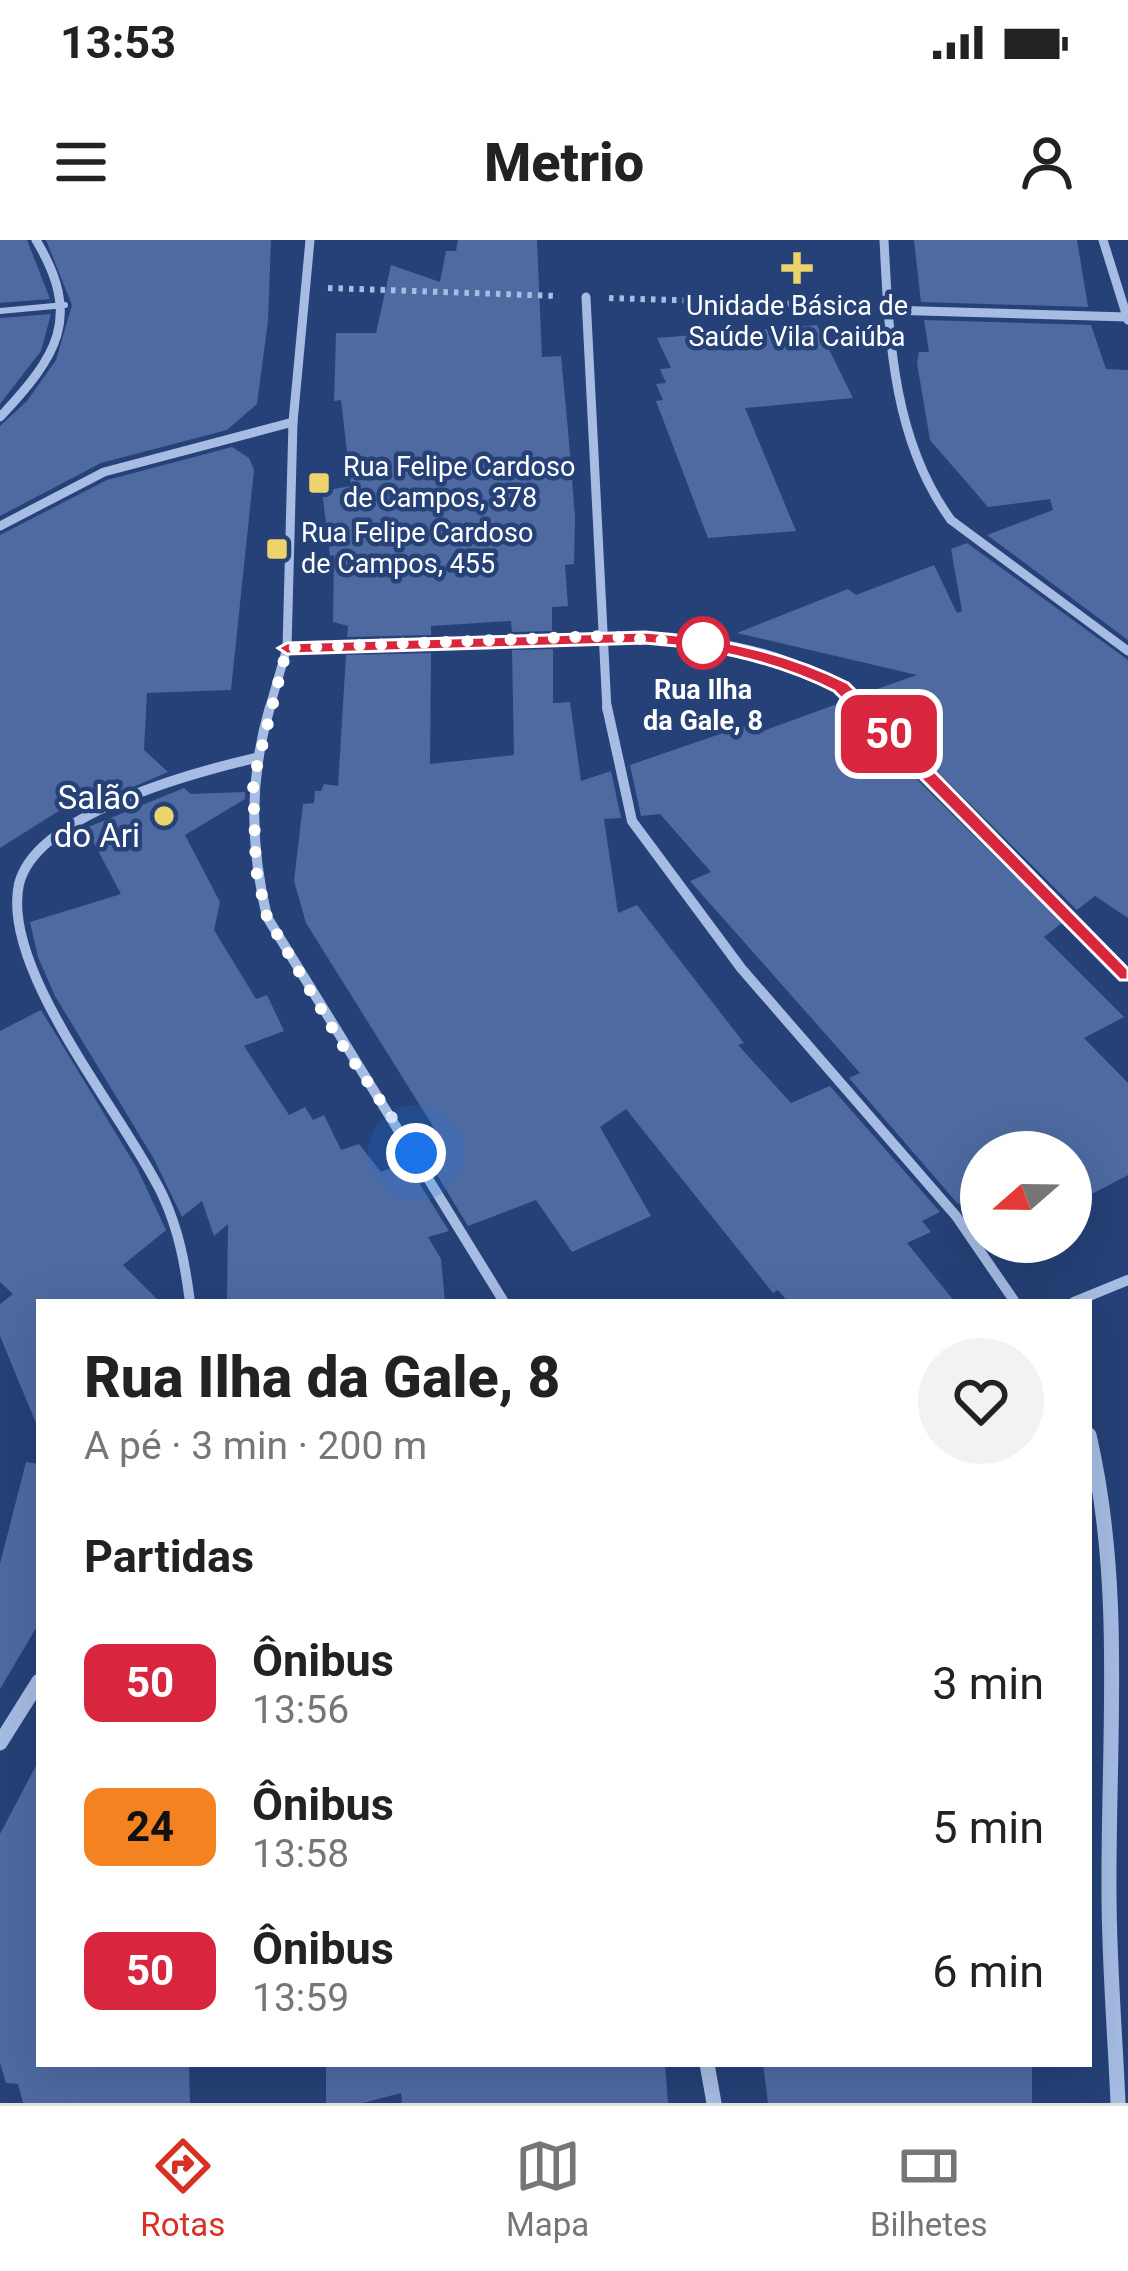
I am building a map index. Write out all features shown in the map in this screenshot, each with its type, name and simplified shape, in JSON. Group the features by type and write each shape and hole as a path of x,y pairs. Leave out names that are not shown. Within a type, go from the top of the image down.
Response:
{"street":[{"path":"0,417 52,352 65,304 60,278 36,240"},
{"path":"310,240 293,422 287,648 255,758 256,870 267,917 502,1299"},
{"path":"884,240 887,310 910,447 928,493 951,520 1128,651"},
{"path":"887,310 1127,319 1103,240"},
{"path":"586,297 608,721 632,821 741,968 956,1216 1013,1299"},
{"path":"0,526 56,492 109,471 218,436 293,422"},
{"path":"287,648 602,636 694,641 798,665 841,687 1128,975"},
{"path":"5,923 6,904 31,860 80,821 156,784 255,758"},
{"path":"65,1065 175,1228 189,1299"},
{"path":"1081,1299 1128,1280"},
{"path":"1092,1448 1113,1593 1108,1895 1118,2103"},
{"path":"0,1743 36,1687"},
{"path":"708,2067 714,2103"}],"lane":[{"path":"0,311 65,304"}],"building":[{"path":"0,240 27,240 50,299 0,303"},
{"path":"46,240 271,240 268,321 257,404 227,430 101,463 0,516 0,426 27,401 56,360 72,305"},
{"path":"458,240 537,240 542,357 561,356 568,430 575,517 574,564 565,565 568,606 552,607 552,631 512,632 511,621 431,626 431,635 347,637 348,626 333,622 334,555 330,556 322,491 351,486 341,400 334,401 336,333 376,333 391,265 440,282 446,251 456,251"},
{"path":"914,240 1077,240 1088,307 921,302"},
{"path":"51,314 41,351 0,404 0,318"},
{"path":"924,320 1091,325 1106,369 1128,370 1128,640 987,535 1053,510 1050,499 988,507 930,440 917,363 919,352 929,352"},
{"path":"817,325 853,398 745,408 796,531 708,538 656,401 663,400 656,384 666,383 660,369 671,368 657,338"},
{"path":"232,447 249,458 254,470 231,690 147,693 144,750 168,772 77,811 73,802 0,848 0,535 107,480"},
{"path":"967,543 1128,660 1128,918 1095,896 1077,910 860,695 917,675 737,633 848,589 856,595 934,565 957,613 962,611 951,549"},
{"path":"553,649 553,703 570,702 581,781 611,771 621,818 604,819 618,913 637,905 744,1043 738,1045 791,1103 830,1086 940,1212 922,1221 931,1232 907,1243 953,1299 786,1299 778,1290 773,1293 626,1109 600,1127 651,1216 572,1252 536,1200 468,1226 425,1155 446,1147 306,923 294,881 303,804 314,803 315,791 321,791 324,784 338,786 346,655 431,653 430,764 514,755 512,650"},
{"path":"840,703 1062,923 1044,937 1124,1017 1084,1038 1128,1083 1128,1175 1092,1194 1092,1131 960,1131 958,1204 849,1078 860,1073 690,881 711,872 660,814 641,816 630,765 752,723 760,732"},
{"path":"184,788 191,794 245,792 245,799 185,835 220,902 214,930 256,999 267,995 284,1031 244,1046 289,1115 305,1107 313,1120 324,1115 341,1150 359,1144 381,1172 406,1162 449,1231 428,1237 441,1259 445,1299 227,1299 228,1224 214,1236 202,1201 182,1217 154,1159 55,996 38,957 30,922 121,894 86,828"},
{"path":"41,1010 137,1168 166,1230 123,1265 157,1299 36,1299 36,1423 0,1336 0,1304 13,1294 0,1282 0,1031"},
{"path":"26,1462 36,1464 36,1628 0,1689 0,1564"},
{"path":"36,1766 36,2067 189,2067 190,2103 23,2103 18,2084 6,2083 0,2063 0,1834"},
{"path":"326,2067 665,2067 668,2103 402,2103 401,2093 363,2103 326,2103"},
{"path":"763,2067 1032,2067 1032,2103 768,2103"}],"bus line":[{"name":"50","path":"287,648 645,637 694,641 798,665 841,687 1128,975"}],"place":[{"name":"Unidade Básica de Saúde Vila Caiúba","path":"797,268"},
{"name":"Rua Felipe Cardoso de Campos, 378","path":"319,483"},
{"name":"Rua Felipe Cardoso de Campos, 455","path":"277,549"},
{"name":"Rua Ilha da Gale, 8","path":"703,643"},
{"name":"Salão do Ari","path":"164,816"}],"route":[{"path":"416,1153 341,1043 267,917 256,870 253,782 255,758 287,648 602,636 703,643"}]}
